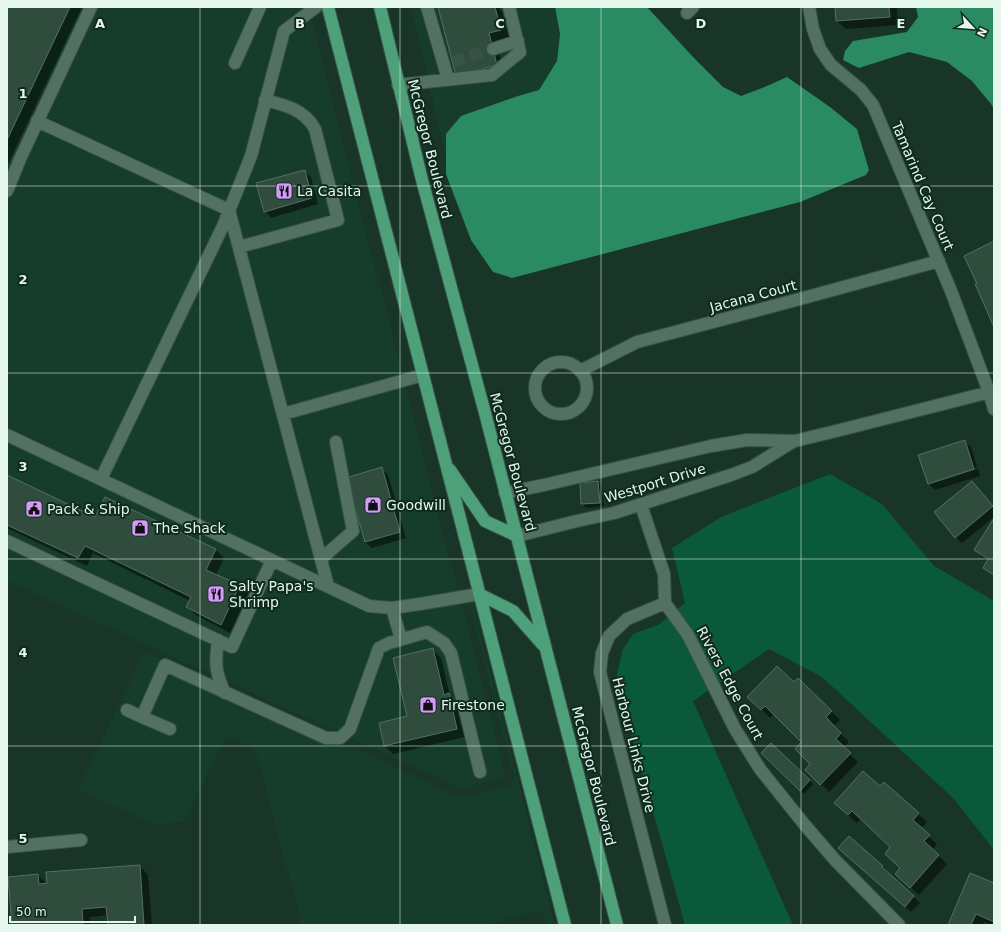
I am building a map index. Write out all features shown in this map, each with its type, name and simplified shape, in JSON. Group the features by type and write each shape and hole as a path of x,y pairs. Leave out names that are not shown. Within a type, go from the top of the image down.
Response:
{"main road":[{"path":"328,7 565,925"},
{"name":"McGregor Boulevard","path":"380,7 422,180 481,398 617,925"},
{"path":"445,462 485,521 517,536"},
{"path":"479,594 513,611 545,647"}],"street":[{"path":"7,191 20,159 91,7"},
{"path":"235,63 260,7"},
{"path":"101,480 215,243 229,210 251,156 284,31 316,7"},
{"path":"427,7 448,63 448,80"},
{"path":"398,85 492,75 520,52 509,7"},
{"name":"Tamarind Cay Court","path":"810,7 813,28 820,49 831,64 861,90 873,105 992,391 994,409"},
{"path":"493,49 518,41"},
{"path":"239,247 338,220 315,129 304,115 297,110 279,103 265,100"},
{"path":"38,121 229,210 328,586"},
{"name":"Jacana Court","path":"580,371 637,342 939,261"},
{"path":"566,362 574,365 580,371 585,378 585,395 582,403 575,409 568,412 551,412 538,400 535,384 542,369 550,364 566,362"},
{"path":"283,414 423,375"},
{"name":"Westport Drive","path":"505,493 711,446 747,440 795,441 852,428 992,391"},
{"path":"7,435 369,606 392,608 479,594"},
{"name":"Westport Drive","path":"517,536 614,513 731,475 752,467 795,441"},
{"path":"321,559 353,531 336,442"},
{"path":"641,505 664,574 665,603"},
{"path":"7,541 232,647 272,560"},
{"name":"Harbour Links Drive","path":"665,603 627,619 609,636 602,653 600,672 665,925"},
{"name":"Rivers Edge Court","path":"665,603 688,634 735,729 760,769 804,824 836,860 899,925"},
{"path":"392,608 401,639"},
{"path":"142,716 165,665 326,738 340,738 350,729 379,648 389,642 427,632 444,643 451,652 480,772"},
{"path":"218,640 216,667 219,681 225,693"},
{"path":"126,710 170,729"},
{"path":"7,846 81,840"}],"shaded area":[{"path":"7,7 308,7 506,777 462,789 7,581"},
{"path":"411,7 555,7 560,34 557,61 539,90 518,96 446,134 446,156"},
{"path":"555,7 647,7 723,87 741,96 787,77 830,107 857,129 869,170 866,175 800,202 512,278 493,272 471,240 446,174 446,134 461,116 539,90 557,61 560,34"},
{"path":"916,7 994,7 994,109 972,81 947,62 909,52 859,68 843,60 845,51 853,41 907,32 918,17"},
{"path":"830,474 882,504 934,566 994,601 994,850 954,799 822,677 769,649 693,701 793,925 685,925 616,680 622,651 633,634 658,625 685,603 672,548 721,517"},
{"path":"468,598 471,599 555,925 547,925 544,916 540,912 535,912 485,925 302,925 256,753 252,748 233,737 225,738 184,822 155,825 78,790 144,652 459,796 465,796 509,785 514,778"}],"building":[{"path":"7,7 70,7 7,140"},
{"path":"438,7 495,7 501,30 489,33 497,65 456,76"},
{"path":"835,7 889,7 890,17 836,21"},
{"name":"La Casita","path":"305,170 312,198 264,212 256,183"},
{"path":"994,241 994,327 964,256"},
{"path":"965,440 974,469 928,484 918,455"},
{"name":"Goodwill","path":"382,467 400,532 365,542 346,478"},
{"path":"7,475 95,517 105,497 216,549 206,570 240,585 221,625 186,607 191,597 85,546 78,558 7,525"},
{"path":"598,481 600,503 581,504 580,483"},
{"path":"972,481 993,506 955,538 934,512"},
{"path":"994,518 994,575 983,568 988,559 974,550"},
{"name":"Firestone","path":"433,648 444,695 449,693 457,729 384,746 379,723 407,716 393,658"},
{"path":"777,666 794,682 798,678 832,711 826,717 841,733 836,739 851,753 820,785 805,770 810,764 795,749 801,742 765,706 761,710 747,697"},
{"path":"771,743 810,780 800,791 761,753"},
{"path":"863,771 880,786 884,782 919,813 913,820 930,835 924,841 939,855 910,888 895,874 900,868 885,854 890,847 852,811 848,815 834,803"},
{"path":"849,836 914,896 905,907 838,848"},
{"path":"140,865 144,925 108,925 106,907 82,909 83,925 12,925 8,877 38,874 39,884 47,883 46,872"},
{"path":"970,873 994,883 994,922 976,914 971,925 948,925"}],"tunnel":[{"path":"453,62 493,49"}],"place":[{"name":"La Casita","path":"284,191"},
{"name":"Goodwill","path":"373,505"},
{"name":"Pack & Ship","path":"34,509"},
{"name":"The Shack","path":"140,528"},
{"name":"Salty Papa's Shrimp","path":"216,594"},
{"name":"Firestone","path":"428,705"}]}
